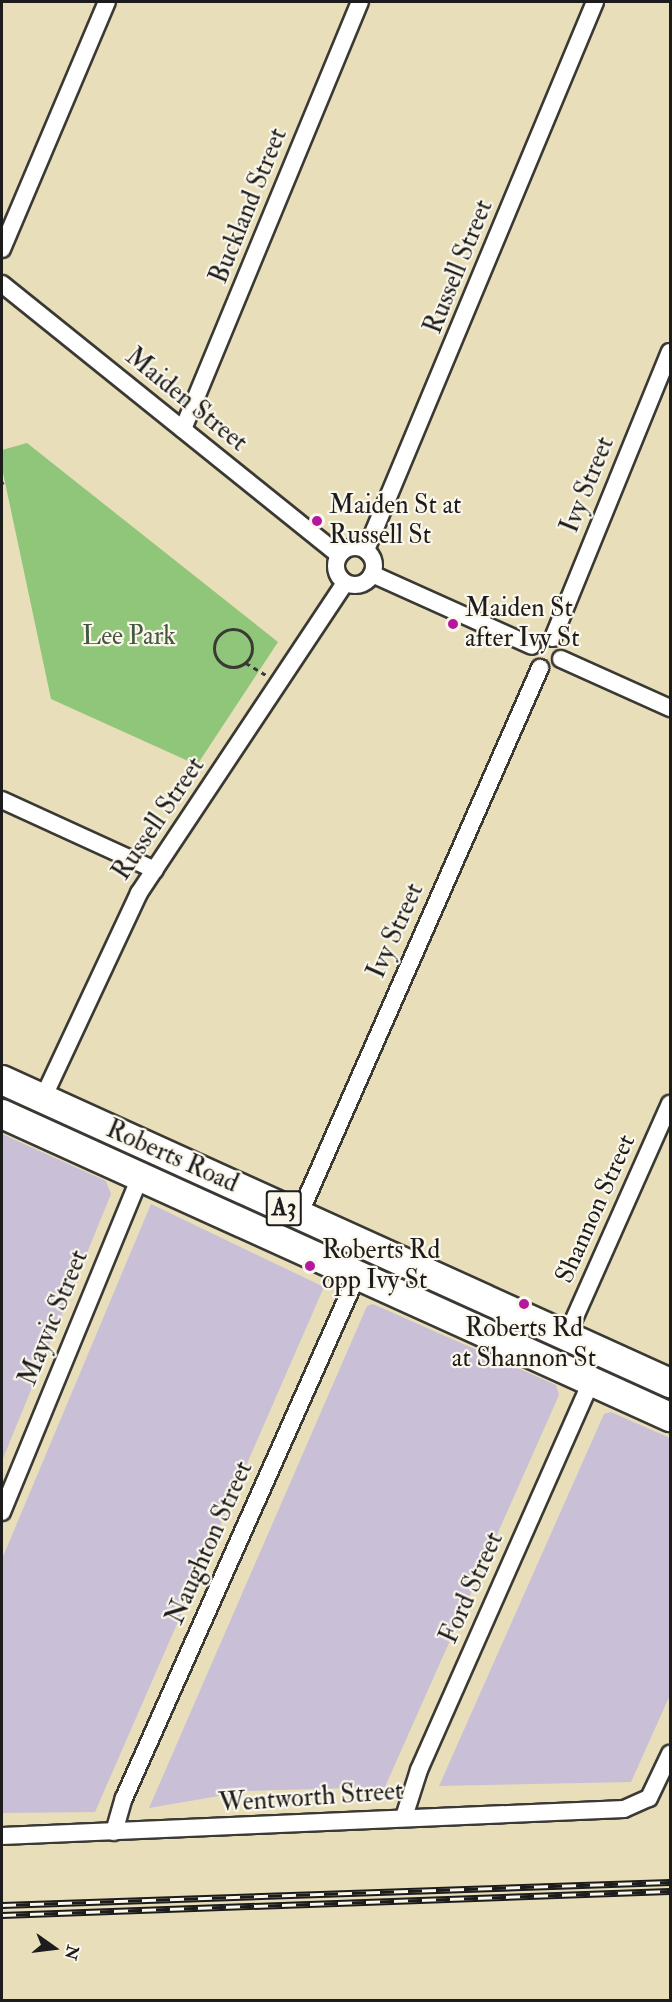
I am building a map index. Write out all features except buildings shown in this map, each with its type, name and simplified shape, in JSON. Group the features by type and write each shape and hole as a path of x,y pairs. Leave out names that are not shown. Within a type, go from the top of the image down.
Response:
{"highway":[{"name":"Roberts Road","path":"2,1080 670,1383"},
{"name":"Roberts Road","path":"2,1114 670,1417"}],"street":[{"path":"2,249 107,2"},
{"name":"Buckland Street","path":"183,429 360,2"},
{"name":"Russell Street","path":"366,550 595,2"},
{"name":"Maiden Street","path":"2,284 339,555"},
{"name":"Ivy Street","path":"553,638 670,352"},
{"path":"352,547 366,550 373,560 372,574 361,584 345,583 336,571 339,555 352,547"},
{"path":"372,574 532,646"},
{"name":"Russell Street","path":"43,1098 121,926 154,870 280,685 345,583"},
{"path":"538,638 553,638 561,644 561,659 550,669 540,668 531,656 532,646 538,638"},
{"path":"561,659 670,708"},
{"name":"Ivy Street","path":"299,1215 540,668"},
{"path":"2,800 154,870"},
{"name":"Shannon Street","path":"567,1335 670,1104"},
{"name":"Mayvic Street","path":"2,1512 140,1177"},
{"name":"Naughton Street","path":"114,1832 124,1798 357,1276"},
{"name":"Ford Street","path":"404,1817 419,1770 591,1381"},
{"name":"Wentworth Street","path":"2,1836 624,1809 649,1798 670,1754"}],"path":[{"path":"246,663 252,646 247,635 230,629 219,635 217,659 227,667 246,663 280,685"}],"shaded area":[{"path":"2,1134 106,1181 111,1194 2,1461"},
{"path":"151,1204 324,1287 95,1812 2,1813 2,1559"},
{"path":"373,1304 556,1385 559,1395 385,1787 248,1791 149,1808 367,1306"},
{"path":"611,1412 670,1438 670,1695 631,1782 439,1786 604,1414"}],"green space":[{"name":"Lee Park","path":"27,443 278,642 197,765 51,699 2,468 2,450"},
{"path":"2,1091 512,1322 508,1332 2,1102"}],"railway":[{"path":"2,1905 670,1882"},
{"path":"2,1915 670,1891"}],"place":[{"name":"Maiden St at Russell St","path":"317,521"},
{"name":"Maiden St after Ivy St","path":"453,624"},
{"name":"Roberts Rd opp Ivy St","path":"310,1266"},
{"name":"Roberts Rd at Shannon St","path":"524,1304"}]}
